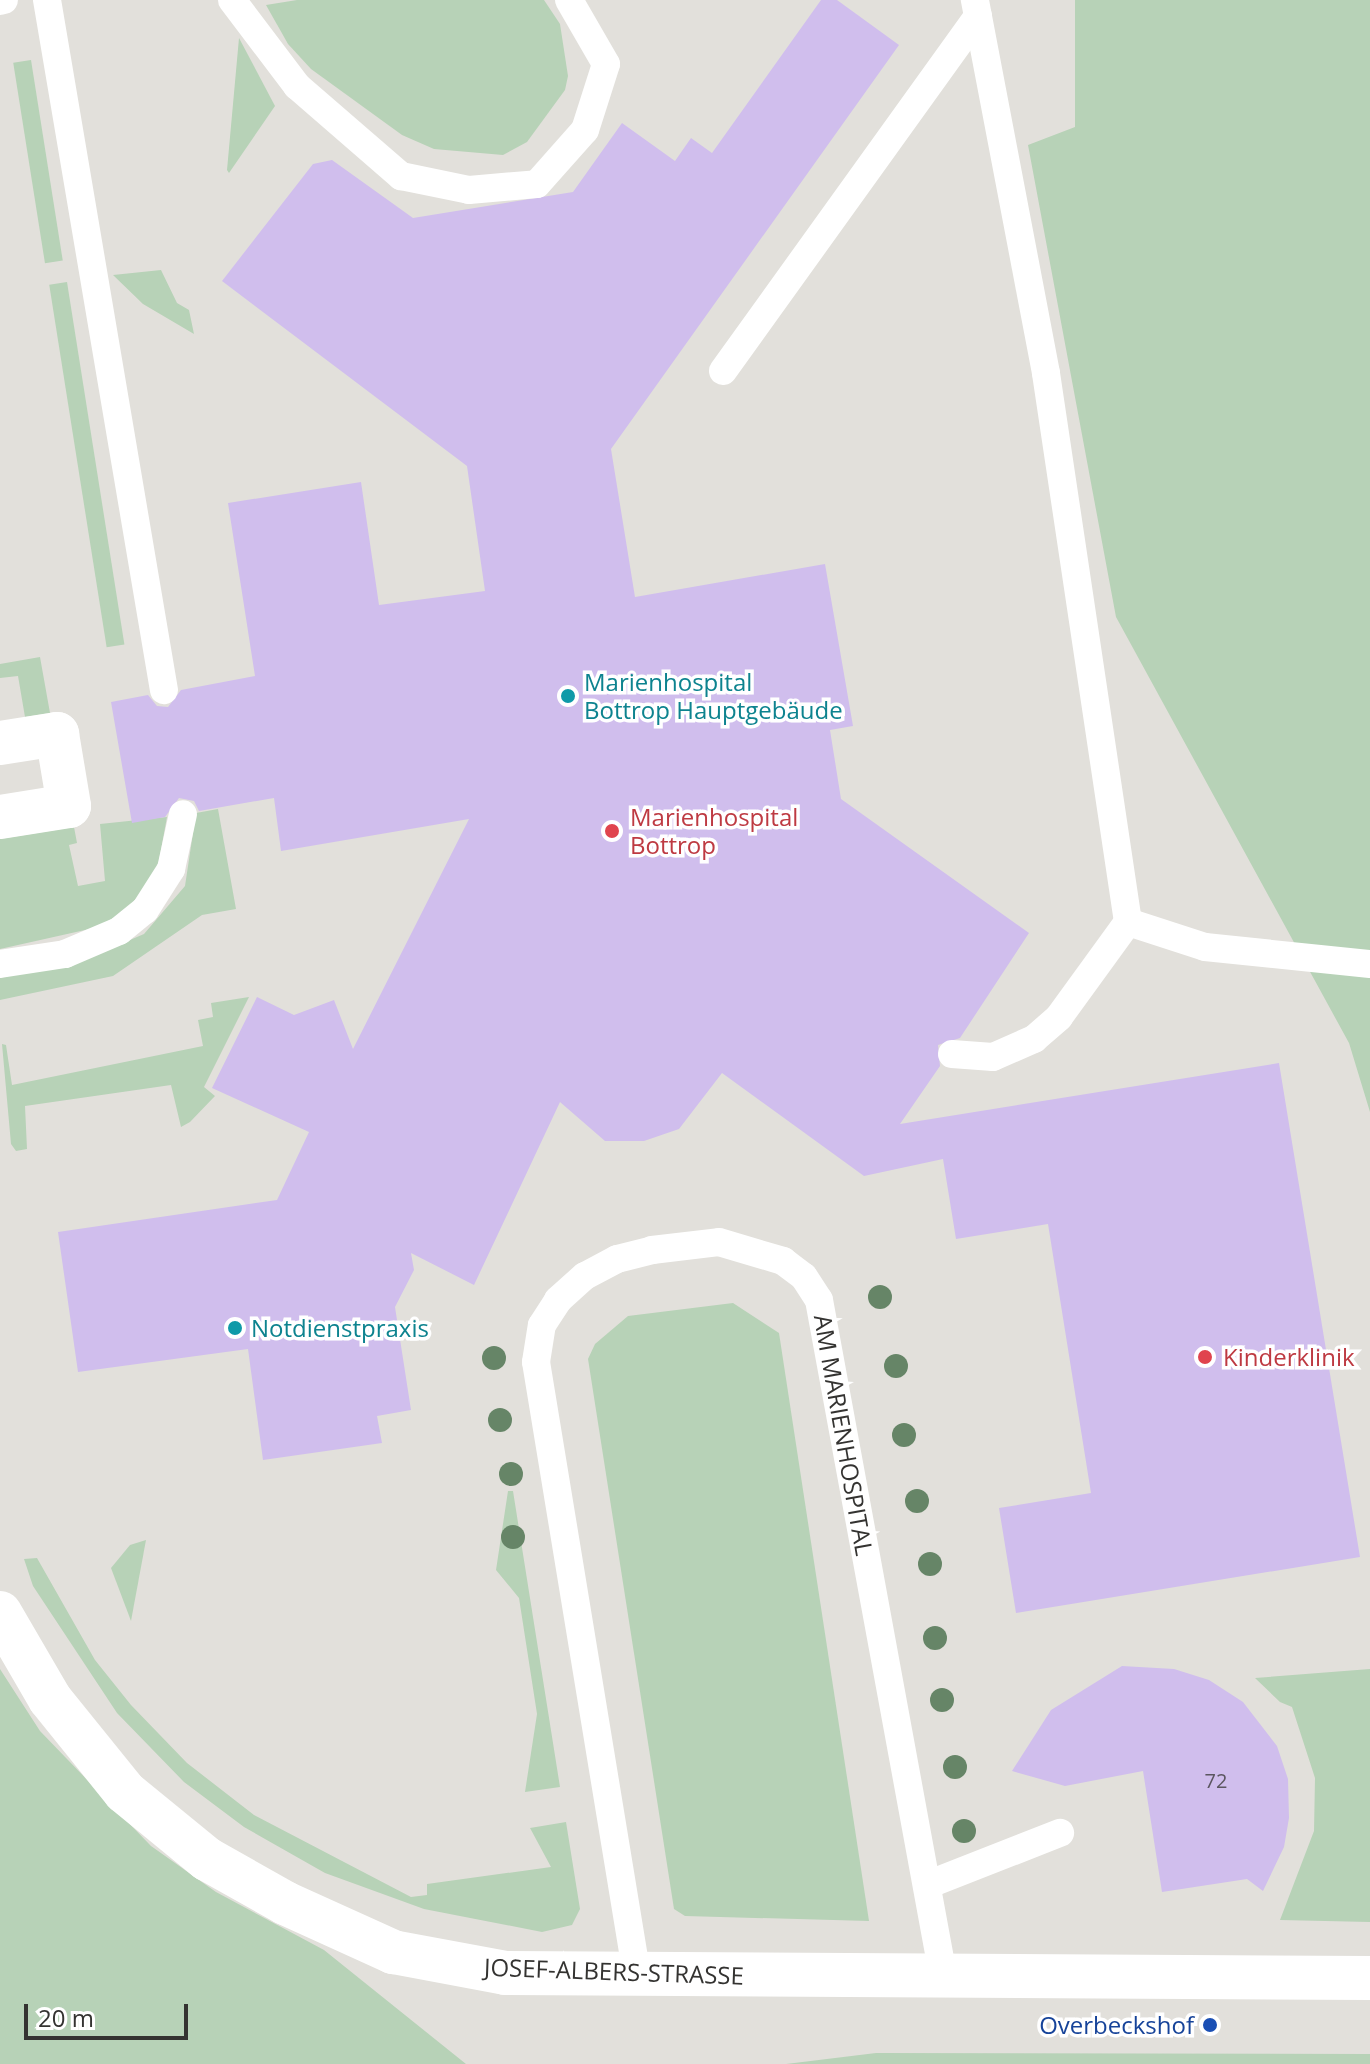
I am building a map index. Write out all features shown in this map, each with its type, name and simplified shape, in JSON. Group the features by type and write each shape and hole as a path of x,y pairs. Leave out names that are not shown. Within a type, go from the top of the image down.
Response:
{"street":[{"path":"0,743 57,734 69,806 0,817"},
{"name":"JOSEF-ALBERS-STRASSE","path":"0,1613 50,1699 125,1792 233,1873 393,1952 505,1973 1370,1978"}],"lane":[{"path":"47,0 164,690"},
{"path":"232,0 297,86 401,176 469,190 537,184 585,130 606,64 569,0"},
{"path":"723,371 977,8"},
{"path":"952,1054 993,1057 1034,1039 1059,1017 1128,922 1046,373 977,8"},
{"path":"0,964 65,954 128,924 145,910 171,869 183,814"},
{"path":"1128,922 1205,947 1370,964"},
{"name":"AM MARIENHOSPITAL","path":"637,1976 536,1362 542,1325 558,1300 585,1276 617,1259 719,1242 783,1261 804,1277 819,1300 943,1975"},
{"path":"927,1885 1060,1833"}],"green space":[{"path":"297,0 544,0 560,24 568,76 565,90 527,142 503,155 434,149 402,135 311,69 288,44 266,5"},
{"path":"1075,0 1370,0 1370,1112 1349,1043 1116,617 1028,145 1075,127"},
{"path":"239,38 275,106 229,173 227,170"},
{"path":"31,60 63,261 45,263 13,63"},
{"path":"161,270 177,303 189,310 194,334 143,304 113,275"},
{"path":"67,282 124,644 107,647 49,285"},
{"path":"40,657 50,713 25,717 18,676 0,678 0,664"},
{"path":"218,809 236,909 202,915 113,976 0,1000 0,978 90,957 144,934 185,886 196,813"},
{"path":"167,817 158,866 146,889 121,915 94,928 0,949 0,839 74,827 77,843 69,845 78,886 105,881 100,824"},
{"path":"249,997 204,1087 215,1096 190,1122 181,1127 171,1085 25,1106 27,1149 16,1151 11,1144 2,1044 6,1045 12,1085 203,1046 198,1020 213,1017 211,1003"},
{"path":"733,1303 779,1333 869,1921 685,1916 674,1909 588,1359 595,1344 628,1316"},
{"path":"508,1491 513,1491 560,1787 525,1792 537,1714 519,1598 496,1570"},
{"path":"146,1540 131,1621 111,1568 130,1545"},
{"path":"37,1558 95,1660 131,1705 187,1763 254,1815 411,1897 427,1895 427,1884 551,1867 530,1828 566,1822 580,1909 572,1925 542,1932 424,1909 325,1873 244,1827 184,1782 117,1713 33,1586 24,1559"},
{"path":"0,1669 40,1731 151,1846 216,1892 324,1950 466,2064 0,2064"},
{"path":"1370,1669 1370,1922 1280,1920 1314,1831 1315,1778 1292,1707 1280,1702 1255,1678"},
{"path":"876,2053 1370,2054 1370,2064 786,2064"}],"building":[{"path":"821,0 837,0 899,45 611,449 635,597 825,564 853,726 830,730 841,799 1029,933 960,1038 938,1045 940,1066 900,1124 1279,1063 1360,1557 1016,1613 999,1508 1091,1493 1048,1224 956,1239 943,1159 864,1176 722,1073 679,1129 644,1141 605,1141 560,1102 474,1285 411,1253 414,1270 395,1307 411,1410 377,1416 382,1443 263,1460 248,1349 78,1372 58,1232 277,1200 309,1132 212,1088 257,997 294,1015 334,1000 353,1049 469,819 281,851 274,798 199,811 194,801 179,798 165,817 132,823 111,702 148,695 157,706 168,707 181,690 255,676 228,503 361,482 379,605 485,591 467,466 222,281 313,164 332,160 413,218 573,192 622,123 675,161 691,138 712,153"},
{"path":"1122,1666 1174,1669 1209,1680 1243,1702 1277,1746 1288,1779 1289,1818 1284,1847 1263,1891 1247,1879 1162,1892 1143,1771 1065,1786 1012,1771 1051,1710"}],"place":[{"name":"Marienhospital Bottrop Hauptgebäude","path":"568,696"},
{"name":"Marienhospital Bottrop","path":"612,831"},
{"name":"Notdienstpraxis","path":"235,1328"},
{"name":"Kinderklinik","path":"1205,1357"},
{"name":"Overbeckshof","path":"1210,2025"}]}
